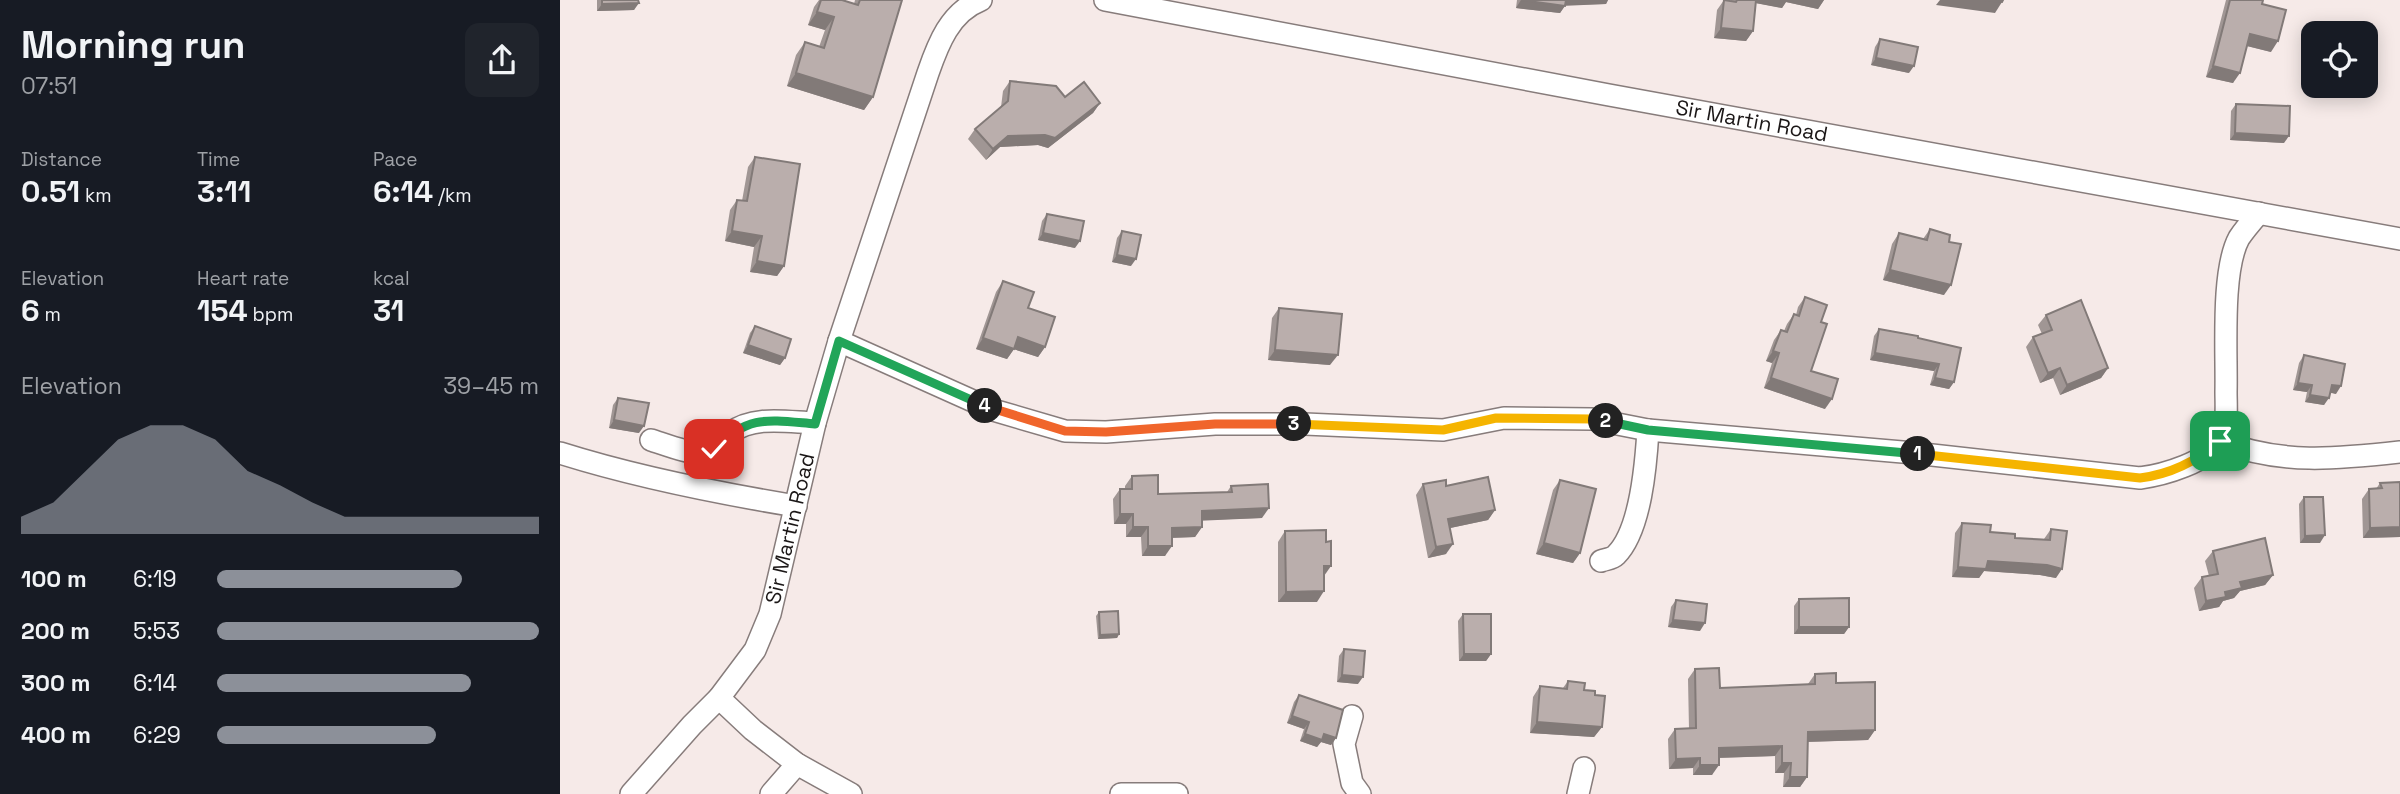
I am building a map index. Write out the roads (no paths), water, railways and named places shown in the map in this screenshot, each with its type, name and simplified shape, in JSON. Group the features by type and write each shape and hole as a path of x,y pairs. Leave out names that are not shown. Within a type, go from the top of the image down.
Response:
{"street":[{"name":"Sir Martin Road","path":"631,794 719,698 755,650 770,614 815,424 839,341 939,43 960,11 979,0"},
{"name":"Sir Martin Road","path":"1105,0 2400,239"},
{"path":"839,341 993,410 1065,431 1106,432 1215,424 1304,424 1443,430 1486,420 1533,417 1592,419 1648,430 1914,453 2140,478 2174,470 2202,457 2220,441 2225,415 2228,301 2233,254 2238,240 2259,213"},
{"path":"651,440 704,453 714,449 730,433 748,423 767,420 815,424"},
{"path":"1601,561 1614,557 1627,540 1645,481 1648,430"},
{"path":"2220,441 2241,449 2278,457 2400,452"},
{"path":"560,453 700,488 796,506"},
{"path":"719,698 752,730 797,764 851,794"},
{"path":"1352,716 1343,744 1352,783 1360,794"},
{"path":"771,794 797,764"},
{"path":"1578,794 1584,768"},
{"path":"1121,794 1177,794"}]}
